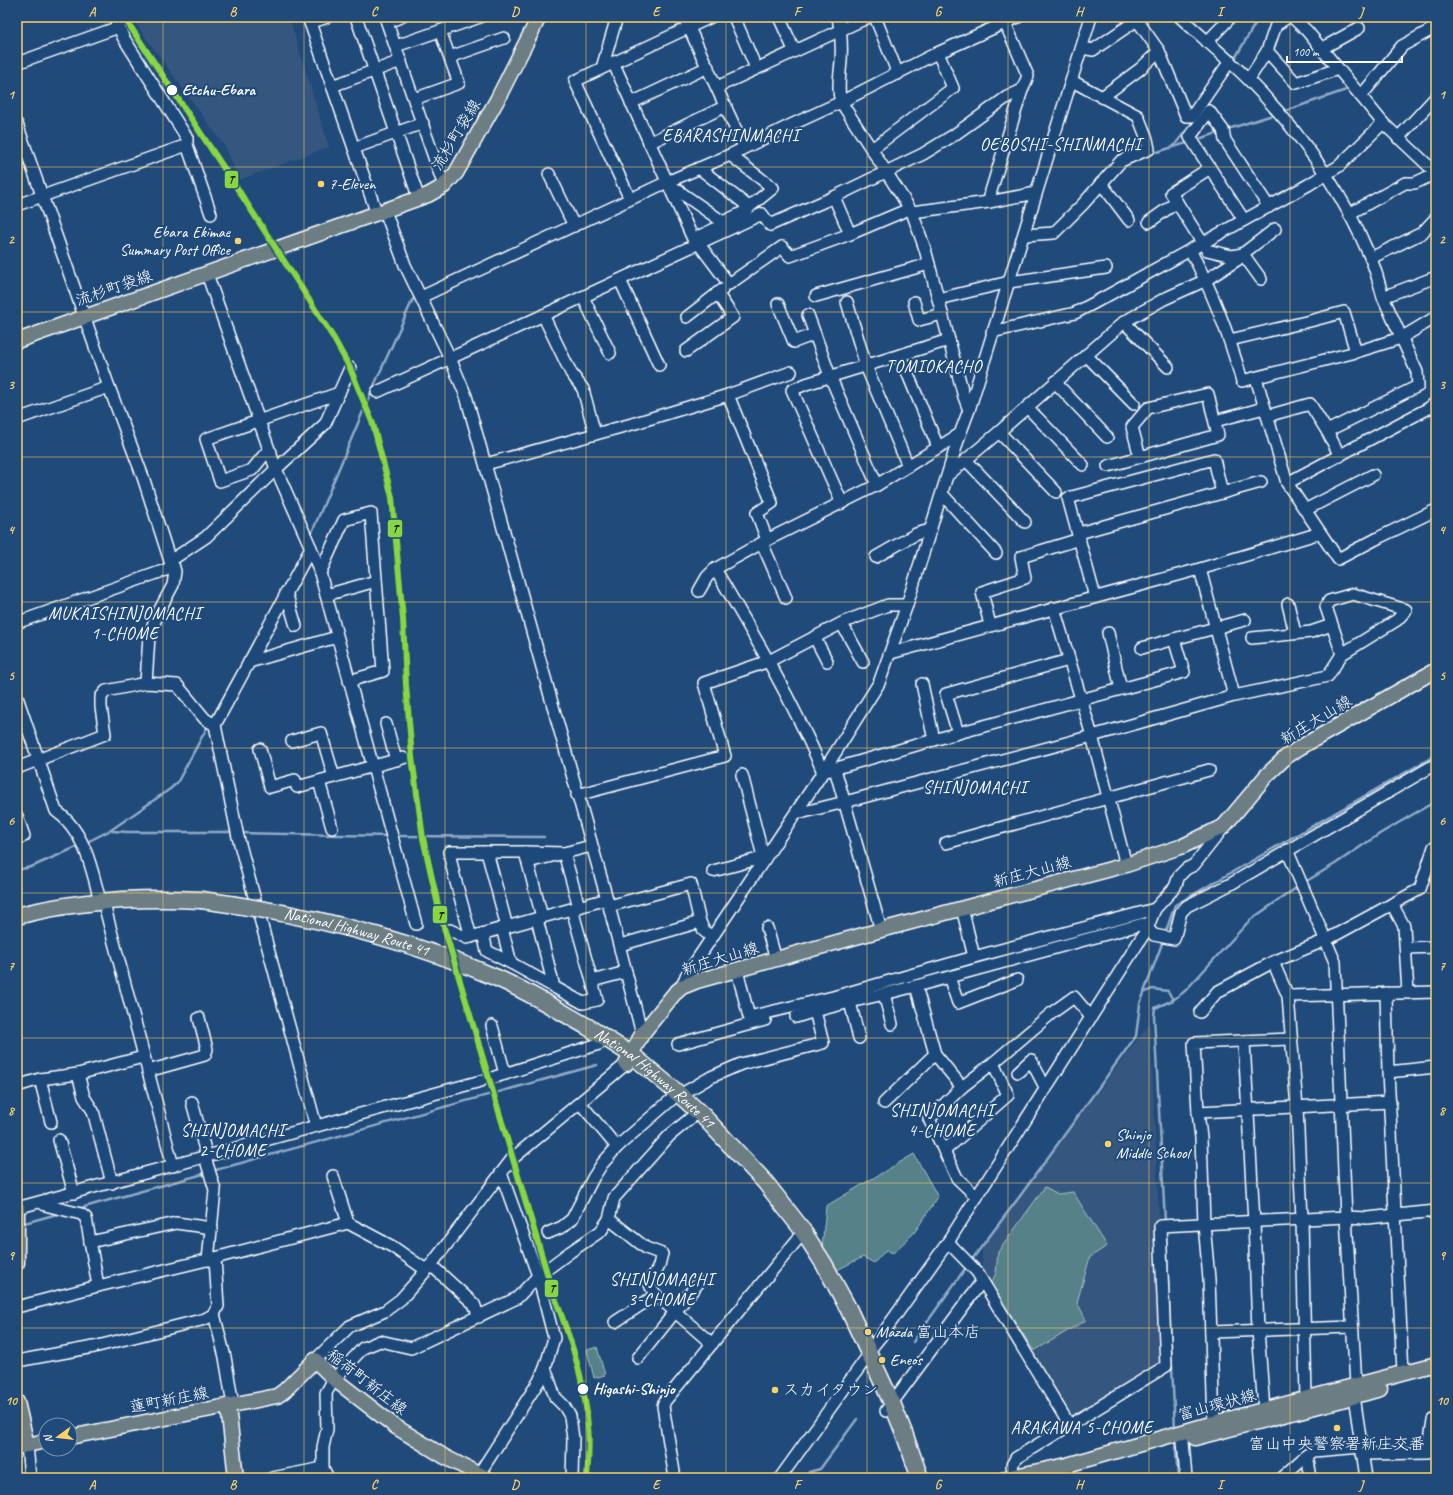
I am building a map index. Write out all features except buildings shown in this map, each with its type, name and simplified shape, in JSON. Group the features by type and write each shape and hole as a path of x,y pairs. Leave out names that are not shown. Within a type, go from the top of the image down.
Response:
{"highway":[{"name":"National Highway Route 41","path":"17,924 102,905 157,898 200,904 247,906 397,940 445,957 498,979 547,1003 629,1060 656,1086 676,1097 704,1117 765,1182 802,1239 816,1268 866,1357 889,1407 904,1433 920,1478"},
{"name":"National Highway Route 41","path":"17,916 65,905 102,905"},
{"name":"National Highway Route 41","path":"586,1031 599,1044 629,1060"},
{"name":"National Highway Route 41","path":"676,1097 692,1117 759,1188 802,1239"},
{"name":"National Highway Route 41","path":"889,1407 909,1478"}],"main road":[{"name":"流杉町袋線","path":"17,341 436,192 456,173 493,107 539,17"},
{"name":"新庄大山線","path":"629,1060 642,1034 674,994 682,987 697,981 962,908 1126,865 1183,846 1224,826 1267,775 1286,757 1331,729 1436,670"},
{"path":"17,1208 17,1263"},
{"name":"稲荷町新庄線","path":"230,1406 277,1396 284,1391 314,1360 334,1379 396,1427 445,1457 483,1476"},
{"name":"富山環状線","path":"1176,1439 1214,1423 1306,1398 1355,1391 1403,1373 1436,1364"},
{"name":"富山環状線","path":"1049,1478 1176,1439 1355,1391 1436,1374"},
{"path":"17,1402 22,1446 38,1443"},
{"name":"蓮町新庄線","path":"78,1435 230,1406 236,1478"},
{"name":"富山環状線","path":"1010,1477 1068,1472"}],"street":[{"path":"327,17 309,20 354,148 381,212 450,358 466,396 620,945 642,1034"},
{"path":"356,17 419,199"},
{"path":"401,17 386,19 444,186"},
{"path":"396,46 480,17"},
{"path":"602,68 618,17"},
{"path":"684,17 690,27 744,147"},
{"path":"630,199 575,81 712,17"},
{"path":"734,17 756,68"},
{"path":"779,17 794,50"},
{"path":"838,17 841,59 839,95 841,102 910,210 925,249 964,397 969,410"},
{"path":"717,87 794,50 869,17"},
{"path":"875,17 898,74"},
{"path":"421,297 630,199 730,155 898,74 1004,20 1018,17"},
{"path":"682,987 686,976 824,772 879,683 907,605 1091,17"},
{"path":"1180,17 1230,61 1284,117 1308,147 1326,174 1349,214 1371,258 1383,297 1417,372 1418,386 1327,430"},
{"path":"1248,80 1267,51 1276,24 1288,17"},
{"path":"1292,17 1307,31 1383,123 1436,173 1415,183 1405,183 1349,214"},
{"path":"1361,96 1402,46 1436,26 1430,17"},
{"path":"1207,42 1228,18"},
{"path":"989,202 1022,90 1028,76 1004,20"},
{"path":"1082,48 1092,50 1136,20 1159,51 1186,116 1192,116 1230,61"},
{"path":"17,63 117,22 123,37 187,138 187,146 211,214"},
{"path":"1322,49 1359,28"},
{"path":"414,99 459,83 440,31"},
{"path":"450,57 504,38"},
{"path":"1102,97 1140,69 1159,51"},
{"path":"1267,51 1296,83 1338,69"},
{"path":"872,149 953,88 938,53"},
{"path":"332,86 401,61"},
{"path":"613,62 648,143 696,243 729,284"},
{"path":"631,103 708,67"},
{"path":"1024,235 1054,233 1121,161 1149,149 1147,139 1138,116 1072,81"},
{"path":"377,392 620,280 696,243 762,214 770,225 834,197 923,154 954,135 1007,98 1022,90"},
{"path":"1398,138 1436,97"},
{"path":"648,143 726,106"},
{"path":"1244,220 1190,137 1209,111 1223,130 1225,140 1269,207"},
{"path":"354,148 423,123"},
{"path":"992,332 1075,313 1269,207 1339,166 1383,123"},
{"path":"17,124 175,571 174,585 159,611 149,636 146,682"},
{"path":"17,205 187,146"},
{"path":"696,243 721,226 723,222 742,213 772,188 730,155"},
{"path":"699,168 749,207"},
{"path":"1210,168 1171,193 1207,250 1232,256 1243,254"},
{"path":"549,174 574,226"},
{"path":"667,182 723,222"},
{"path":"1101,183 1129,220"},
{"path":"687,317 729,284 782,247 790,256 910,210 989,202 1036,193"},
{"path":"834,197 850,234"},
{"path":"1149,222 1177,202"},
{"path":"1371,258 1422,233 1436,218"},
{"path":"948,475 1124,322 1164,299 1206,280 1237,260 1276,230"},
{"path":"1190,250 1206,280 1230,340 1242,381 1356,352 1401,338 1436,317"},
{"path":"1243,254 1261,279"},
{"path":"816,296 929,264"},
{"path":"938,299 1009,282 1106,268"},
{"path":"207,274 276,469 311,548 320,573 416,924"},
{"path":"1383,297 1436,277"},
{"path":"620,280 659,365"},
{"path":"686,351 733,316 717,294"},
{"path":"583,297 610,353"},
{"path":"847,302 866,366 908,466"},
{"path":"914,302 919,320 942,314"},
{"path":"778,304 794,342 815,334"},
{"path":"1230,340 1344,312 1356,352"},
{"path":"543,315 571,373 583,389 595,434"},
{"path":"808,315 830,376 877,485"},
{"path":"1124,322 1168,367"},
{"path":"842,503 792,390 830,376 949,340"},
{"path":"900,355 938,447"},
{"path":"1086,355 1134,404"},
{"path":"17,617 19,622 172,564 206,537 325,424 350,368"},
{"path":"486,464 728,395 791,372"},
{"path":"1256,378 1287,483 1338,559 1436,510"},
{"path":"1055,382 1107,438"},
{"path":"17,418 109,387"},
{"path":"270,452 265,454 252,470 220,481 206,439 339,393"},
{"path":"1108,466 1140,457 1218,435 1208,394 1148,408 1132,428 1140,457"},
{"path":"728,395 772,503 757,513 765,542 786,598"},
{"path":"1287,483 1429,408 1436,402"},
{"path":"1215,421 1310,404 1327,430 1340,456"},
{"path":"1028,407 1083,464"},
{"path":"999,432 1056,492"},
{"path":"699,591 707,577 715,569 877,485 960,434"},
{"path":"1095,597 1068,498 1214,459 1222,493"},
{"path":"966,460 1025,522"},
{"path":"1305,510 1373,476"},
{"path":"990,625 982,592 1025,578 1020,557 1079,536 1261,482"},
{"path":"942,494 996,553"},
{"path":"320,573 344,520 370,513 382,671 349,681"},
{"path":"876,557 916,534 930,530"},
{"path":"891,653 1200,569 1320,533"},
{"path":"311,548 215,725 238,838 316,1126"},
{"path":"715,569 769,661 807,733 824,772"},
{"path":"1200,569 1234,696"},
{"path":"326,595 376,581"},
{"path":"286,592 296,626"},
{"path":"796,812 804,812 844,802 1092,736 1234,696 1328,676 1342,654 1397,620 1406,610 1353,594 1329,601 1326,607 1342,654"},
{"path":"577,795 725,756 704,683 769,661 842,624 888,604 907,605"},
{"path":"1288,604 1295,633"},
{"path":"1054,608 1082,700 1126,865"},
{"path":"1142,648 1245,620"},
{"path":"842,624 863,662"},
{"path":"1252,638 1311,632 1332,625"},
{"path":"1108,633 1121,689"},
{"path":"249,662 337,637"},
{"path":"815,638 827,661"},
{"path":"824,772 958,733 1184,672 1174,639"},
{"path":"958,733 946,694 1070,660"},
{"path":"17,768 105,734 101,697 106,691 146,682 177,685 205,719 215,725"},
{"path":"922,684 934,740"},
{"path":"17,697 56,811 63,816 74,829 86,853 102,905 173,1166"},
{"path":"260,749 270,787 295,780 297,787 399,759 386,724"},
{"path":"292,741 321,733 334,777"},
{"path":"746,1021 792,1016 815,1011 916,986 1143,924 1150,932 1174,940 1181,912 1186,906 1229,885 1436,764"},
{"path":"835,769 881,930"},
{"path":"946,843 1209,770"},
{"path":"742,775 764,860"},
{"path":"319,781 332,828"},
{"path":"17,816 24,836 17,839"},
{"path":"780,1478 948,1242 1091,1017 1150,932 1155,909 1175,886 1179,876 1186,869 1194,865 1224,826"},
{"path":"471,937 449,852 487,852 527,857 564,853 591,846"},
{"path":"1200,1012 1217,992 1273,962 1326,940 1420,888 1434,847 1436,846"},
{"path":"1287,850 1335,962 1355,1391 1366,1478"},
{"path":"487,852 505,928 511,963"},
{"path":"483,934 486,951 511,963 583,1003 597,1000 564,853"},
{"path":"527,857 554,987"},
{"path":"713,871 758,859 764,860"},
{"path":"450,930 467,938 576,908 608,903 691,884 700,922 704,931 712,938"},
{"path":"1392,904 1404,926 1408,993"},
{"path":"962,908 974,956"},
{"path":"678,1044 746,1021 974,956 1155,909"},
{"path":"620,945 700,922"},
{"path":"767,928 776,960"},
{"path":"1406,948 1436,947"},
{"path":"1273,962 1288,996 1297,1108 1302,1219 1306,1398"},
{"path":"737,970 746,1021"},
{"path":"592,981 626,972"},
{"path":"949,977 958,1003 1017,980"},
{"path":"916,986 935,1054 962,1087"},
{"path":"1288,996 1436,992"},
{"path":"884,994 892,1024"},
{"path":"1386,994 1388,1072 1403,1373"},
{"path":"977,1197 957,1178 929,1119 962,1087 1053,1012 1074,997 1091,1017"},
{"path":"850,1002 859,1038"},
{"path":"548,1232 562,1227 572,1219 602,1164 617,1147 676,1097 711,1077 741,1064 823,1042 815,1011"},
{"path":"148,1071 205,1055 207,1049 199,1018"},
{"path":"492,1026 500,1075 599,1044"},
{"path":"1214,1423 1209,1279 1204,1224 1201,1138 1194,1043 1291,1039"},
{"path":"1244,1042 1254,1222 1258,1330 1264,1410"},
{"path":"884,1103 935,1054"},
{"path":"17,1086 40,1079 78,1074 143,1057"},
{"path":"314,1360 350,1326 385,1311 401,1299 429,1268 501,1173 520,1152 580,1103 629,1060"},
{"path":"1018,1072 1031,1060 1046,1089"},
{"path":"944,1151 1008,1095 993,1063"},
{"path":"1388,1072 1436,1067"},
{"path":"78,1074 84,1097 93,1111 112,1183"},
{"path":"40,1079 51,1122"},
{"path":"17,1208 206,1158 481,1081"},
{"path":"17,1361 94,1347 205,1319 214,1314 218,1306 211,1259 215,1190 192,1102"},
{"path":"1198,1112 1390,1102"},
{"path":"580,1103 617,1147"},
{"path":"272,1478 325,1473 323,1447 327,1429 326,1392 334,1379 363,1348 380,1341 411,1348 480,1317 517,1298 538,1276 601,1231 609,1219 614,1198 669,1136 692,1117"},
{"path":"59,1140 74,1193"},
{"path":"483,1476 539,1381 545,1368 554,1338 538,1276 501,1173"},
{"path":"333,1176 348,1223"},
{"path":"41,1202 45,1205 81,1214 86,1218 98,1286"},
{"path":"1010,1477 1012,1465 1016,1458 1166,1366 1160,1226 1346,1217 1367,1218 1436,1211"},
{"path":"609,1219 646,1248 662,1254 658,1268 649,1280 649,1285 656,1295 712,1344"},
{"path":"90,1242 176,1222 212,1228"},
{"path":"17,1307 348,1223 429,1268 474,1304 480,1317"},
{"path":"675,1478 663,1406 665,1401 764,1280 772,1279 802,1239"},
{"path":"948,1242 977,1272 1070,1426"},
{"path":"889,1407 982,1281"},
{"path":"638,1358 699,1282"},
{"path":"614,1322 656,1295"},
{"path":"214,1314 225,1357 230,1406"},
{"path":"1211,1332 1352,1327"},
{"path":"545,1368 555,1397 564,1406 570,1416 573,1439 572,1478"},
{"path":"1281,1478 1307,1455 1314,1451 1362,1450 1428,1453 1433,1420 1436,1419"},
{"path":"1176,1439 1186,1478"},
{"path":"22,1446 30,1478"},
{"path":"1307,1455 1311,1478"}],"shaded area":[{"path":"131,17 289,17 329,147 239,180 226,148"},
{"name":"Shinjo Middle School","path":"1150,1023 1166,1366 1071,1423 982,1281 982,1246"}],"green space":[{"path":"914,1154 938,1197 914,1233 893,1253 886,1250 874,1263 863,1257 837,1270 822,1247 826,1206"},
{"path":"1045,1187 1058,1194 1073,1192 1107,1246 1090,1257 1077,1302 1086,1320 1034,1351 991,1284 996,1273 998,1252"},
{"path":"597,1347 605,1375 594,1378 587,1350"}],"waterway":[{"path":"1234,60 1259,17"},
{"path":"1282,112 1346,90"},
{"path":"1201,112 1211,98"},
{"path":"1225,130 1276,114"},
{"path":"1173,147 1195,119"},
{"path":"1195,140 1221,132"},
{"path":"1157,152 1190,142"},
{"path":"310,537 372,390 413,299"},
{"path":"211,720 258,635"},
{"path":"85,843 111,830 177,783 209,724"},
{"path":"1165,934 1175,905 1436,755"},
{"path":"1305,882 1381,833 1436,801"},
{"path":"112,831 233,832"},
{"path":"240,833 389,836"},
{"path":"394,836 544,837"},
{"path":"17,870 31,867 79,846"},
{"path":"1165,1222 1154,1016 1155,1008 1173,1000 1185,991 1250,920 1299,886"},
{"path":"1144,992 1163,941"},
{"path":"970,1262 1020,1196 1136,1036 1140,1004 1144,993 1152,989 1168,991 1173,1000"},
{"path":"212,1171 597,1065"},
{"path":"483,1084 496,1081"},
{"path":"77,1209 207,1173"},
{"path":"21,1224 61,1213"},
{"path":"1166,1237 1175,1430"},
{"path":"913,1342 967,1266"},
{"path":"809,1472 820,1469 857,1419"},
{"path":"1175,1439 1178,1478"},
{"path":"1435,1478 1436,1460"}],"transit line":[{"name":"T","path":"124,17 333,337 350,368 373,424 392,497 403,619 406,685 412,757 423,838 440,914 552,1290 570,1340 580,1374 584,1391 589,1432 587,1478"}],"place":[{"name":"Etchu-Ebara","path":"172,90"},
{"name":"7-Eleven","path":"321,184"},
{"name":"Ebara Ekimae Summary Post Office","path":"238,241"},
{"name":"Shinjo Middle School","path":"1108,1144"},
{"name":"Mazda 富山本店","path":"868,1332"},
{"name":"Eneos","path":"882,1360"},
{"name":"Higashi-Shinjo","path":"583,1389"},
{"name":"スカイタウン","path":"775,1390"},
{"name":"富山中央警察署新庄交番","path":"1337,1428"}],"district":[{"name":"EBARASHINMACHI","path":"731,135"},
{"name":"OEBOSHI-SHINMACHI","path":"1061,144"},
{"name":"TOMIOKACHO","path":"934,366"},
{"name":"MUKAISHINJOMACHI 1-CHOME","path":"125,623"},
{"name":"SHINJOMACHI","path":"975,787"},
{"name":"SHINJOMACHI 4-CHOME","path":"942,1120"},
{"name":"SHINJOMACHI 2-CHOME","path":"233,1140"},
{"name":"SHINJOMACHI 3-CHOME","path":"662,1289"},
{"name":"ARAKAWA 5-CHOME","path":"1082,1427"}]}
